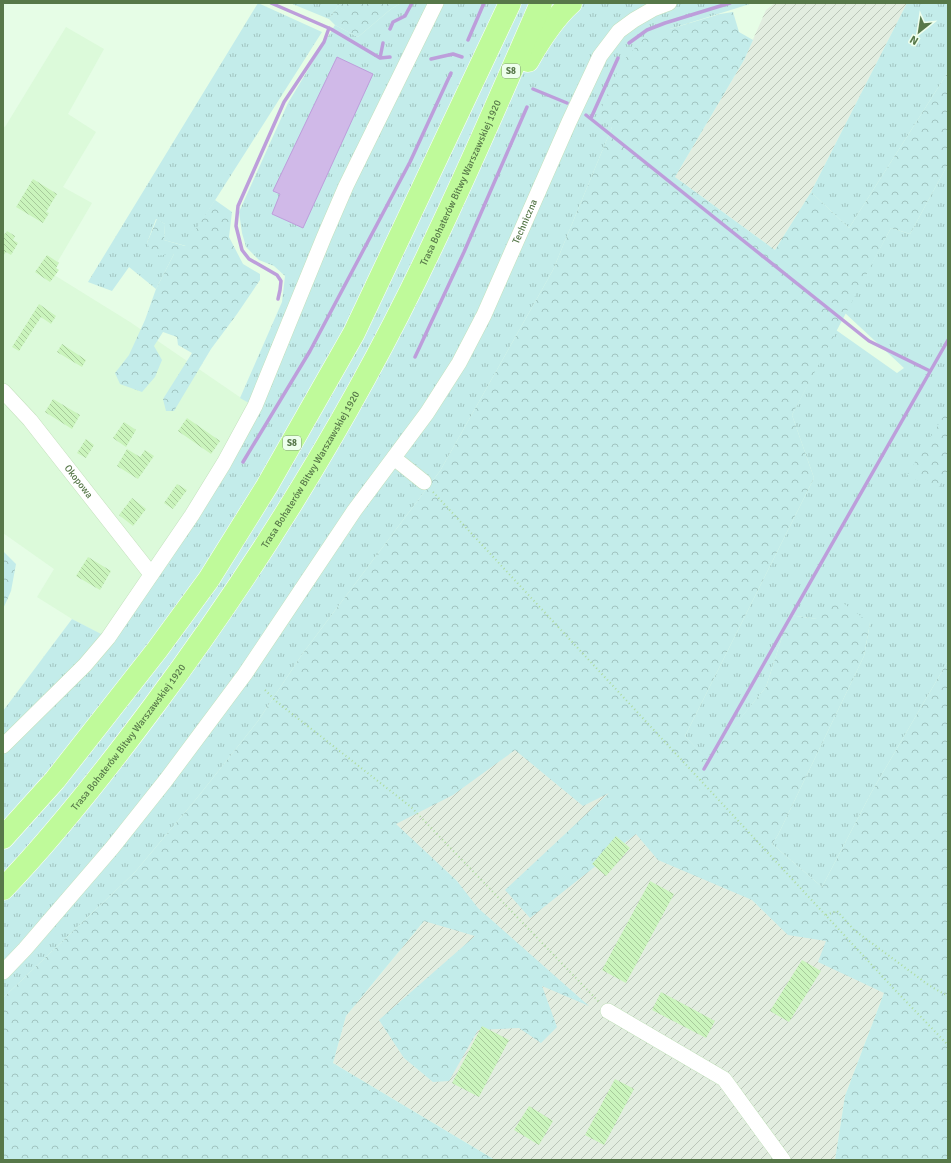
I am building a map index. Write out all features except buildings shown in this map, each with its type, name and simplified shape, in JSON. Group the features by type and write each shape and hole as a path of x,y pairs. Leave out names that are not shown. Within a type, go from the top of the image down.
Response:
{"highway":[{"name":"S8","path":"3,838 55,780 157,650 209,580 267,486 354,333 510,3"},
{"name":"Trasa Bohaterów Bitwy Warszawskiej 1920","path":"3,889 24,867 132,735 230,601 294,502 340,424 384,342 434,243 541,3"},
{"path":"481,139 537,45 561,12 571,3"}],"street":[{"path":"3,746 85,665 108,638 192,515 224,463 255,406 337,208 436,3"},
{"name":"Techniczna","path":"3,972 25,949 107,854 166,780 244,674 354,511 431,407 459,363 484,316 569,122 600,56 619,31 646,13 669,3"},
{"name":"Okopowa","path":"3,391 30,420 151,574"},
{"path":"394,458 424,482"},
{"path":"608,1011 724,1079 783,1160"}],"path":[{"path":"424,482 948,1045"},
{"path":"265,690 277,702 411,807 608,1011"},
{"path":"826,915 837,911 854,930 930,986 948,996"}],"shaded area":[{"path":"775,3 907,3 811,192 775,250 675,177 744,60 766,10"},
{"path":"66,27 104,49 68,114 96,132 63,187 92,203 51,273 130,322 255,406 108,638 72,619 37,597 54,569 3,533 3,126 5,127"},
{"path":"337,57 373,74 303,228 272,214 280,194 273,191"},
{"path":"555,635 884,993 845,1096 835,1160 495,1160 333,1063 346,1016 457,881 395,824"}],"green space":[{"path":"258,3 322,32 186,246 164,240 165,224 156,219 147,243 174,254 156,289 129,267 112,291 88,282"},
{"path":"290,3 340,3 329,19"},
{"path":"340,3 401,3 391,9 358,37 335,25 329,19"},
{"path":"401,3 753,3 670,29 612,127 553,270 440,471 303,653 258,721 197,798 135,872 3,998 3,711 72,619 107,637 254,406 240,398 282,302 285,276 274,266 259,260 246,247 239,212 288,103 335,25 358,37 391,9"},
{"path":"907,3 948,3 948,72 849,228 811,192"},
{"path":"733,12 739,32 753,40 744,60 675,177 775,250 811,192 849,228 948,72 948,164 910,234 891,228 792,415 814,478 685,736 707,759 766,687 789,615 817,619 839,600 870,623 864,656 778,835 772,844 822,887 871,793 948,661 948,1160 835,1160 845,1096 884,993 818,962 826,941 788,935 752,900 658,860 636,834 530,918 505,890 609,793 583,806 515,750 453,795 396,824 457,881 478,908 589,1006 542,986 557,1027 541,1043 519,1028 478,1030 449,1081 433,1082 404,1058 379,1020 475,936 424,921 346,1016 333,1063 495,1160 3,1160 3,998 135,872 197,798 258,721 303,653 440,471 553,270 612,127 597,118 622,62 643,39 720,14"},
{"path":"948,164 948,661 871,793 822,887 772,844 778,835 864,656 870,623 817,619 789,615 766,687 707,760 685,736 814,478 792,415 836,330 897,373 904,368 845,313 891,228 910,234"},
{"path":"215,200 232,212 229,237 243,264 260,274 260,280 211,349 174,411 166,411 163,399 192,353 178,345 177,337 163,332 154,346 162,360 155,377 142,392 120,384 115,373 129,355 145,320 156,289 174,254 153,256 147,243 157,219 165,224 164,240 185,246"},
{"path":"948,409 948,471 937,490 907,475"},
{"path":"3,551 16,564 11,591 3,609"}],"waterway":[{"path":"271,3 331,29 380,58 390,57"},
{"path":"390,29 393,22 405,16 412,3"},
{"path":"468,40 484,3"},
{"path":"629,43 647,30 730,3"},
{"path":"278,299 281,281 277,275 249,259 242,250 236,226 238,206 284,102 324,42 329,28"},
{"path":"380,58 383,43"},
{"path":"431,59 453,54 462,57"},
{"path":"591,118 618,58"},
{"path":"243,462 310,351 410,162 451,73"},
{"path":"533,89 567,103"},
{"path":"415,357 464,252 527,107"},
{"path":"586,115 869,341 930,371"},
{"path":"704,769 948,340"}]}
